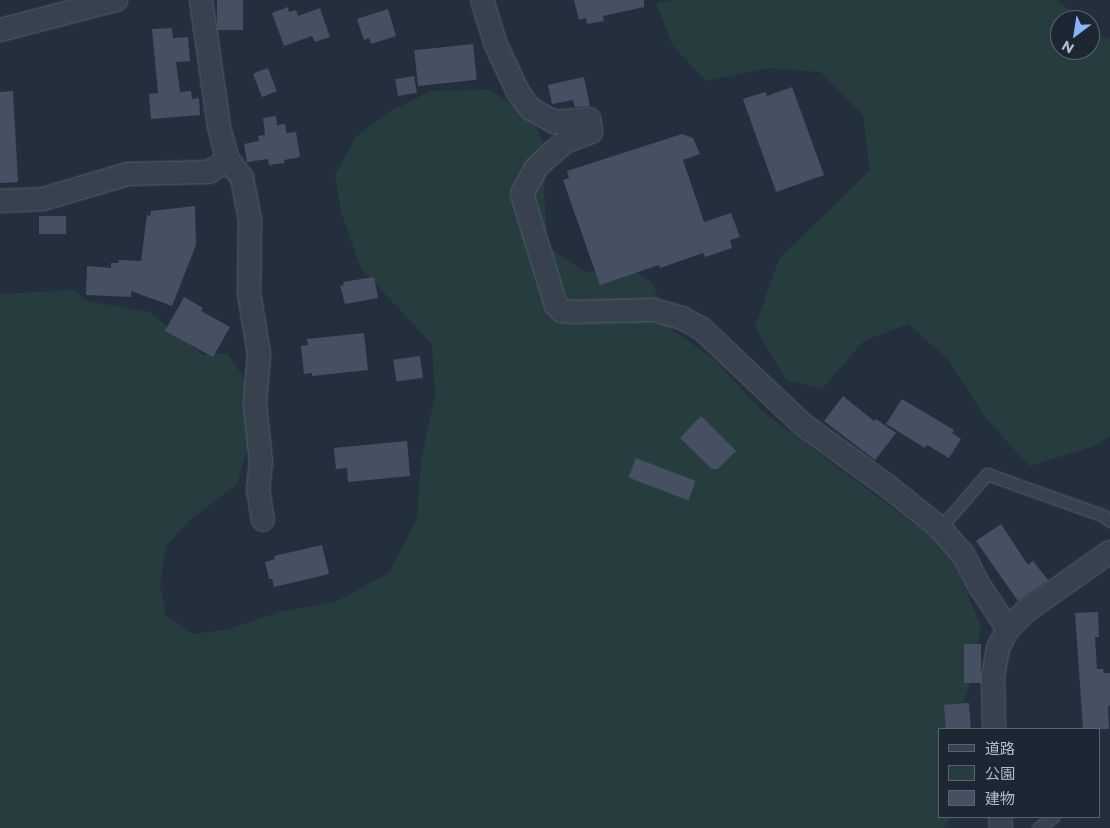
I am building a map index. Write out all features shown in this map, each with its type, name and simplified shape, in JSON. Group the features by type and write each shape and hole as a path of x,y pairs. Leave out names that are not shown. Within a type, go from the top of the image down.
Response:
{"street":[{"path":"0,30 116,0"},
{"path":"201,0 219,128 228,160 242,178 250,220 249,293 259,354 255,404 261,462 258,489 263,520"},
{"path":"482,0 496,45 518,92 531,109 554,122 589,119 591,132 565,142 553,152 536,168 522,194 556,305 562,311 572,312 654,310 688,321 702,329 802,424 885,484 940,528 963,554 979,585 1008,629"},
{"path":"0,201 43,199 128,174 209,172 228,160"},
{"path":"994,728 994,676 998,648 1008,629 1026,611 1110,552"}],"lane":[{"path":"940,528 987,474 1104,516 1110,521"},
{"path":"1038,828 1052,818"}],"green space":[{"path":"674,0 1057,0 1070,10 1050,10 1050,60 1100,60 1100,34 1110,39 1110,436 1092,447 1029,466 986,418 947,358 908,324 864,341 822,389 786,380 755,327 779,259 870,170 863,116 821,72 769,68 706,81 673,46 656,3"},
{"path":"489,90 531,115 549,157 544,189 547,246 585,272 626,265 652,283 672,330 714,359 762,411 945,547 981,626 972,677 954,728 938,728 938,818 950,818 943,828 0,828 0,294 74,290 87,301 149,312 203,355 227,353 245,379 248,448 237,484 190,520 166,546 160,585 166,615 193,634 230,629 278,612 335,602 389,573 417,518 421,460 435,396 432,344 361,268 341,212 335,175 356,137 388,112 432,91"}],"building":[{"path":"217,0 243,0 243,30 217,30"},
{"path":"574,0 644,0 644,7 603,16 604,21 587,24 586,18 579,20"},
{"path":"288,7 289,12 296,10 298,16 320,8 330,37 315,42 312,36 284,46 272,13"},
{"path":"388,9 396,36 371,44 369,38 364,40 357,19"},
{"path":"172,28 173,38 188,37 190,61 176,62 180,92 191,91 192,99 199,98 200,115 151,119 149,94 158,93 152,29"},
{"path":"473,44 477,80 418,86 414,50"},
{"path":"268,68 277,91 262,97 253,74"},
{"path":"414,76 417,93 398,96 395,79"},
{"path":"584,77 590,106 575,107 573,100 552,104 548,85"},
{"path":"792,87 824,175 776,192 743,99 765,92 767,96"},
{"path":"13,91 18,182 0,183 0,92"},
{"path":"276,116 277,125 285,124 286,133 296,132 300,157 284,160 285,163 269,165 268,159 247,162 244,144 259,141 258,136 265,135 263,118"},
{"path":"682,134 693,138 700,154 683,160 704,222 731,213 740,237 730,240 732,248 705,257 703,253 660,268 659,265 600,285 563,180 569,178 567,171"},
{"path":"195,206 196,245 172,306 131,291 131,297 86,295 87,266 111,268 111,263 118,263 119,260 141,261 147,215 150,216 151,211"},
{"path":"39,216 66,216 66,234 39,234"},
{"path":"374,277 378,298 345,304 340,286 344,285 343,282"},
{"path":"184,297 203,308 201,311 230,327 213,357 165,331"},
{"path":"364,333 368,370 312,376 312,373 304,374 301,346 308,345 307,339"},
{"path":"420,356 423,378 396,382 393,360"},
{"path":"843,396 874,421 876,419 896,433 875,460 824,421"},
{"path":"902,399 954,430 952,433 961,439 949,458 927,445 925,448 886,424"},
{"path":"701,416 736,451 718,469 712,469 680,438"},
{"path":"407,441 410,476 348,482 347,468 336,469 334,448"},
{"path":"636,458 696,481 688,501 628,478"},
{"path":"1001,524 1028,565 1033,561 1048,580 1018,601 976,541"},
{"path":"322,545 329,574 274,587 272,579 269,579 265,562 275,559 274,556"},
{"path":"1098,612 1099,637 1095,637 1097,669 1103,669 1104,673 1110,673 1109,729 1083,728 1075,613"},
{"path":"964,644 981,644 981,683 964,683"},
{"path":"969,703 971,728 946,728 944,705"}]}
